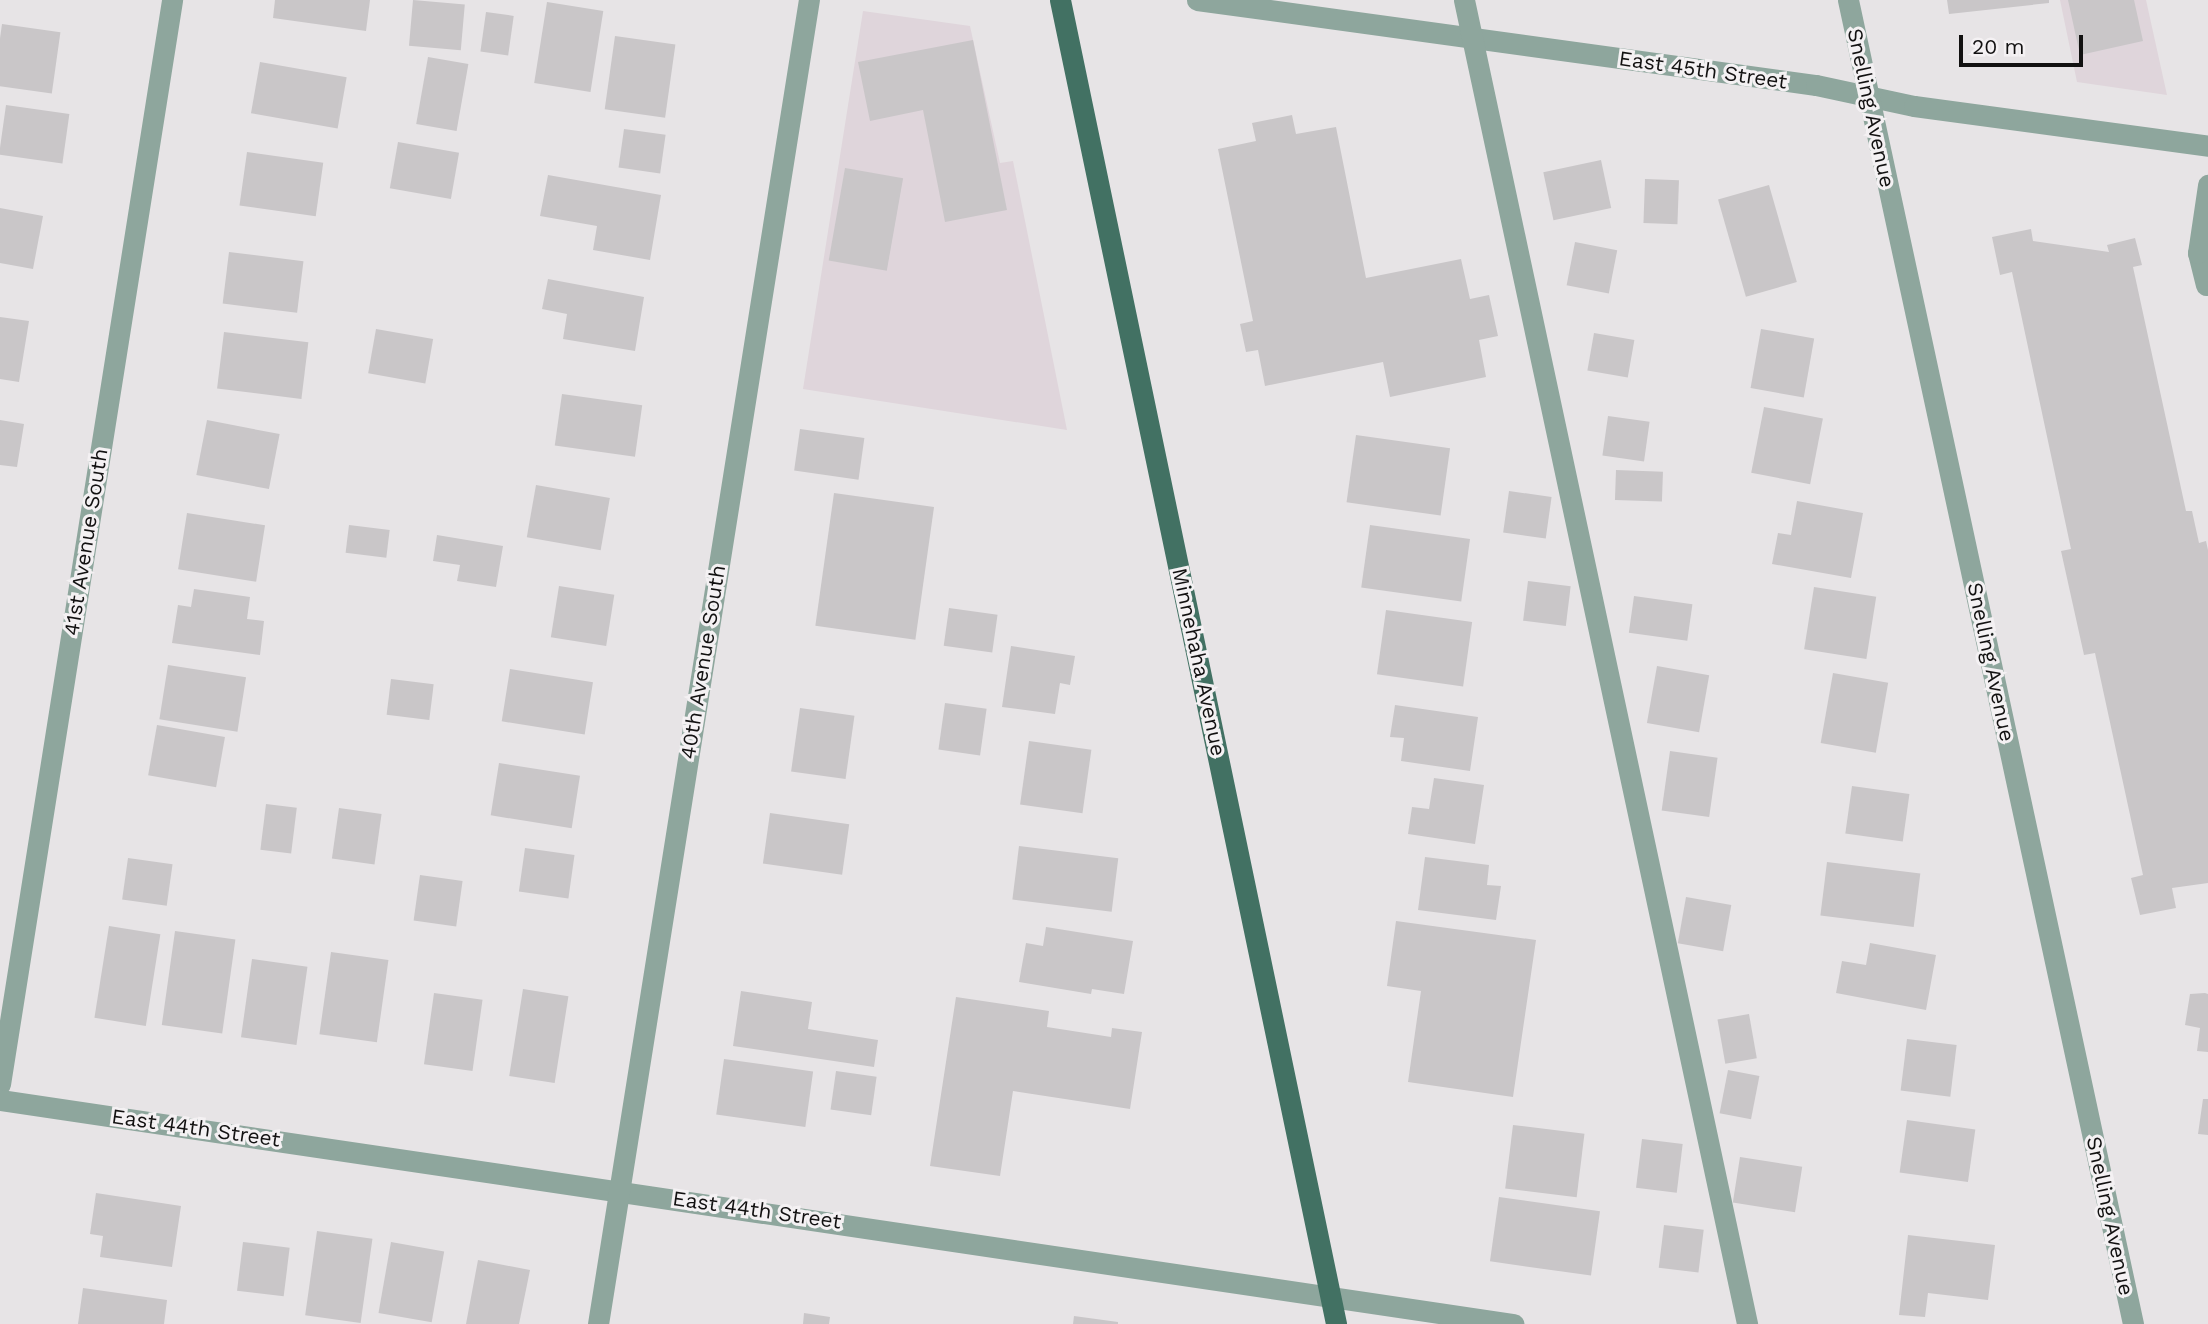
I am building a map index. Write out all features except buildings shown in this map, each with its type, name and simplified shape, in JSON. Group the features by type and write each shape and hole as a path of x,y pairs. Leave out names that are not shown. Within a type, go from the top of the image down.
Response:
{"main road":[{"name":"Minnehaha Avenue","path":"1060,0 1336,1324"}],"street":[{"name":"41st Avenue South","path":"0,1084 172,0"},
{"name":"40th Avenue South","path":"598,1324 808,0"},
{"name":"East 45th Street","path":"1197,0 1866,95 1914,106 2208,146"},
{"path":"1464,0 1747,1324"},
{"name":"Snelling Avenue","path":"1848,0 1866,95 2133,1324"},
{"path":"2207,288 2198,253 2208,185"},
{"name":"East 44th Street","path":"0,1100 1514,1324"}],"shaded area":[{"path":"2060,0 2146,0 2167,95 2077,82"},
{"path":"863,11 970,26 1000,163 1013,161 1067,430 803,389"}]}
